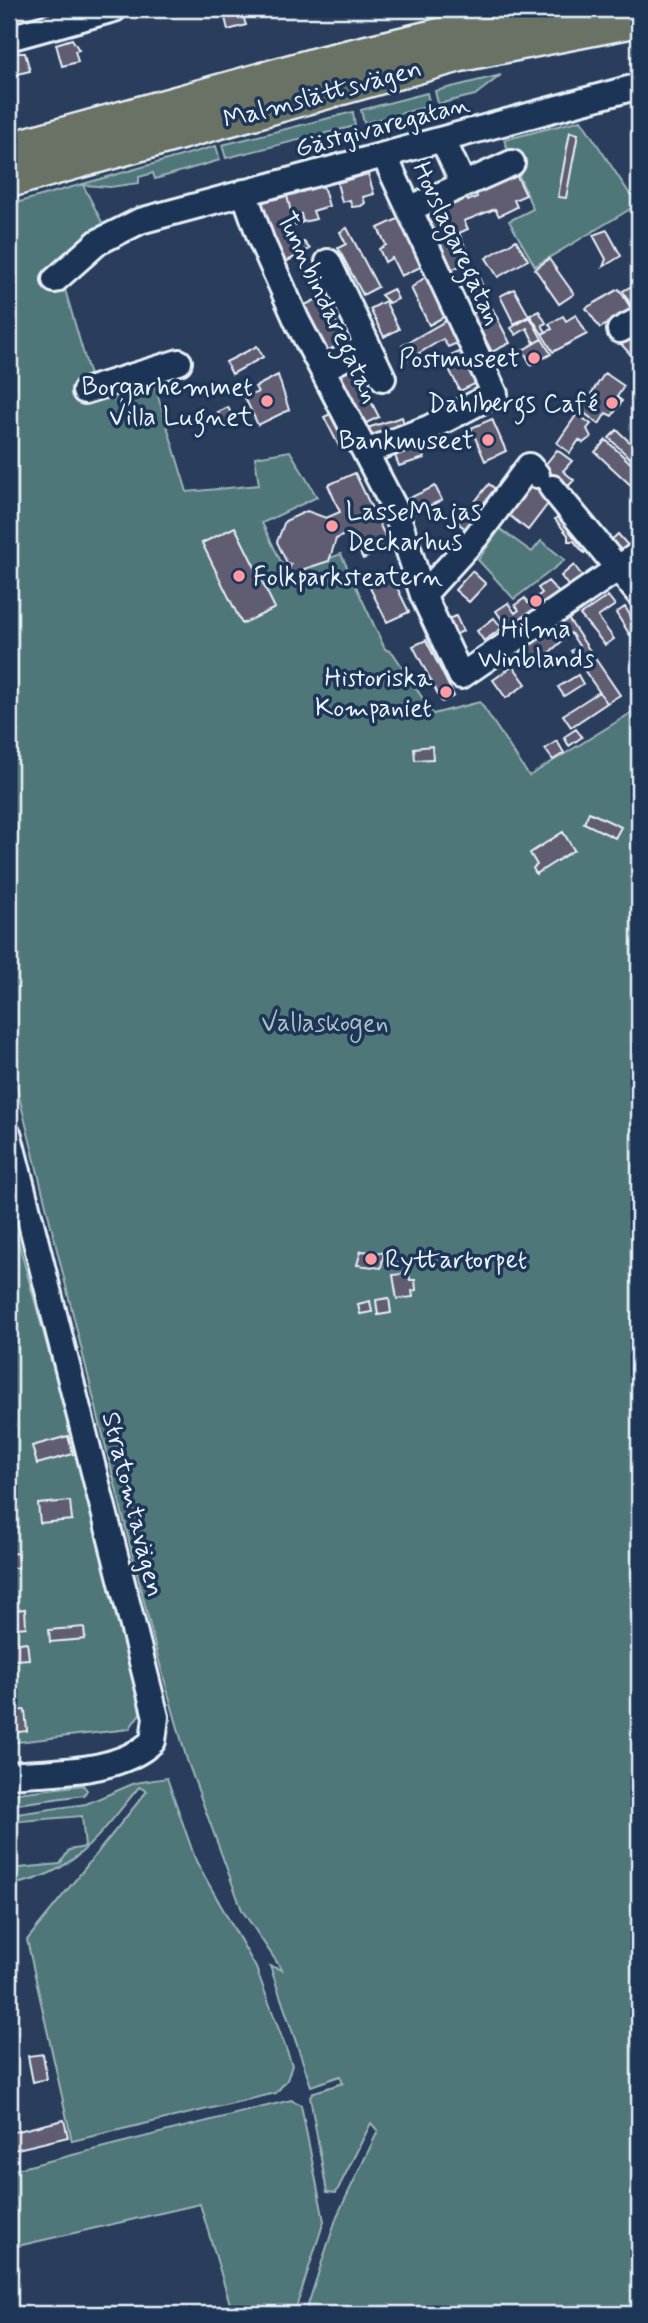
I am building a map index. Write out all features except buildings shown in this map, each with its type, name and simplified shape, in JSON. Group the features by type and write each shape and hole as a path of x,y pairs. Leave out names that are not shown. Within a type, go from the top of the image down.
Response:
{"main road":[{"name":"Malmslättsvägen","path":"9,149 336,59 551,9"},
{"name":"Malmslättsvägen","path":"9,181 460,55 639,20"}],"street":[{"path":"9,38 110,9"},
{"name":"Gästgivaregatan","path":"55,280 98,242 140,221 639,86"},
{"path":"443,140 463,184"},
{"name":"Hovslagaregatan","path":"366,452 429,428 495,394 384,155"},
{"path":"409,209 512,163"},
{"name":"Tunnbindaregatan","path":"244,192 279,282 396,511 423,596 461,676 630,561"},
{"path":"328,262 383,378"},
{"path":"322,369 368,346"},
{"path":"85,391 179,362"},
{"path":"423,596 476,537 539,476 630,561 639,594"},
{"name":"Stratomtavägen","path":"9,1775 76,1769 126,1758 143,1749 156,1733 154,1706 121,1572 10,1145"}],"green space":[{"path":"501,75 475,95 438,104 435,91"},
{"path":"427,93 430,106 364,123 361,110"},
{"path":"353,112 355,126 226,158 222,145"},
{"path":"581,120 637,205 535,266 509,221 533,209 504,140"},
{"name":"Vallaskogen","path":"216,146 220,160 155,179 153,173 139,177 139,183 110,187 83,185 107,232 57,262 95,393 138,390 154,383 187,492 259,485 255,457 290,451 317,497 262,523 287,574 341,554 385,649 393,653 433,714 480,702 529,776 639,708 639,2314 305,2314 337,2216 378,2131 371,2123 336,2193 327,2192 310,2097 314,2092 343,2083 340,2076 311,2086 270,1966 282,1970 242,1910 187,1760 157,1654 9,1056 9,205"},
{"path":"500,529 532,552 541,541 565,560 514,599 478,560"},
{"path":"9,1208 108,1566 143,1709 129,1729 9,1743"},
{"path":"167,1778 196,1861 256,1968 292,2065 287,2080 276,2093 72,2141 27,1940 147,1791 139,1787 98,1836 68,1862 32,1880 9,1885 9,1869 60,1864 69,1850 85,1847 82,1816 9,1822 9,1815 86,1804 135,1783"},
{"path":"83,1785 87,1790 84,1795 9,1805 9,1794"},
{"path":"291,2100 301,2105 324,2221 294,2314 233,2314 200,2204 9,2248 9,2171"}],"place":[{"name":"Postmuseet","path":"534,358"},
{"name":"Borgarhemmet Villa Lugnet","path":"267,401"},
{"name":"Dahlbergs Café","path":"612,403"},
{"name":"Bankmuseet","path":"488,440"},
{"name":"LasseMajas Deckarhus","path":"332,526"},
{"name":"Folkparksteatern","path":"239,576"},
{"name":"Hilma Winblands","path":"536,601"},
{"name":"Historiska Kompaniet","path":"446,692"},
{"name":"Ryttartorpet","path":"371,1259"}]}
